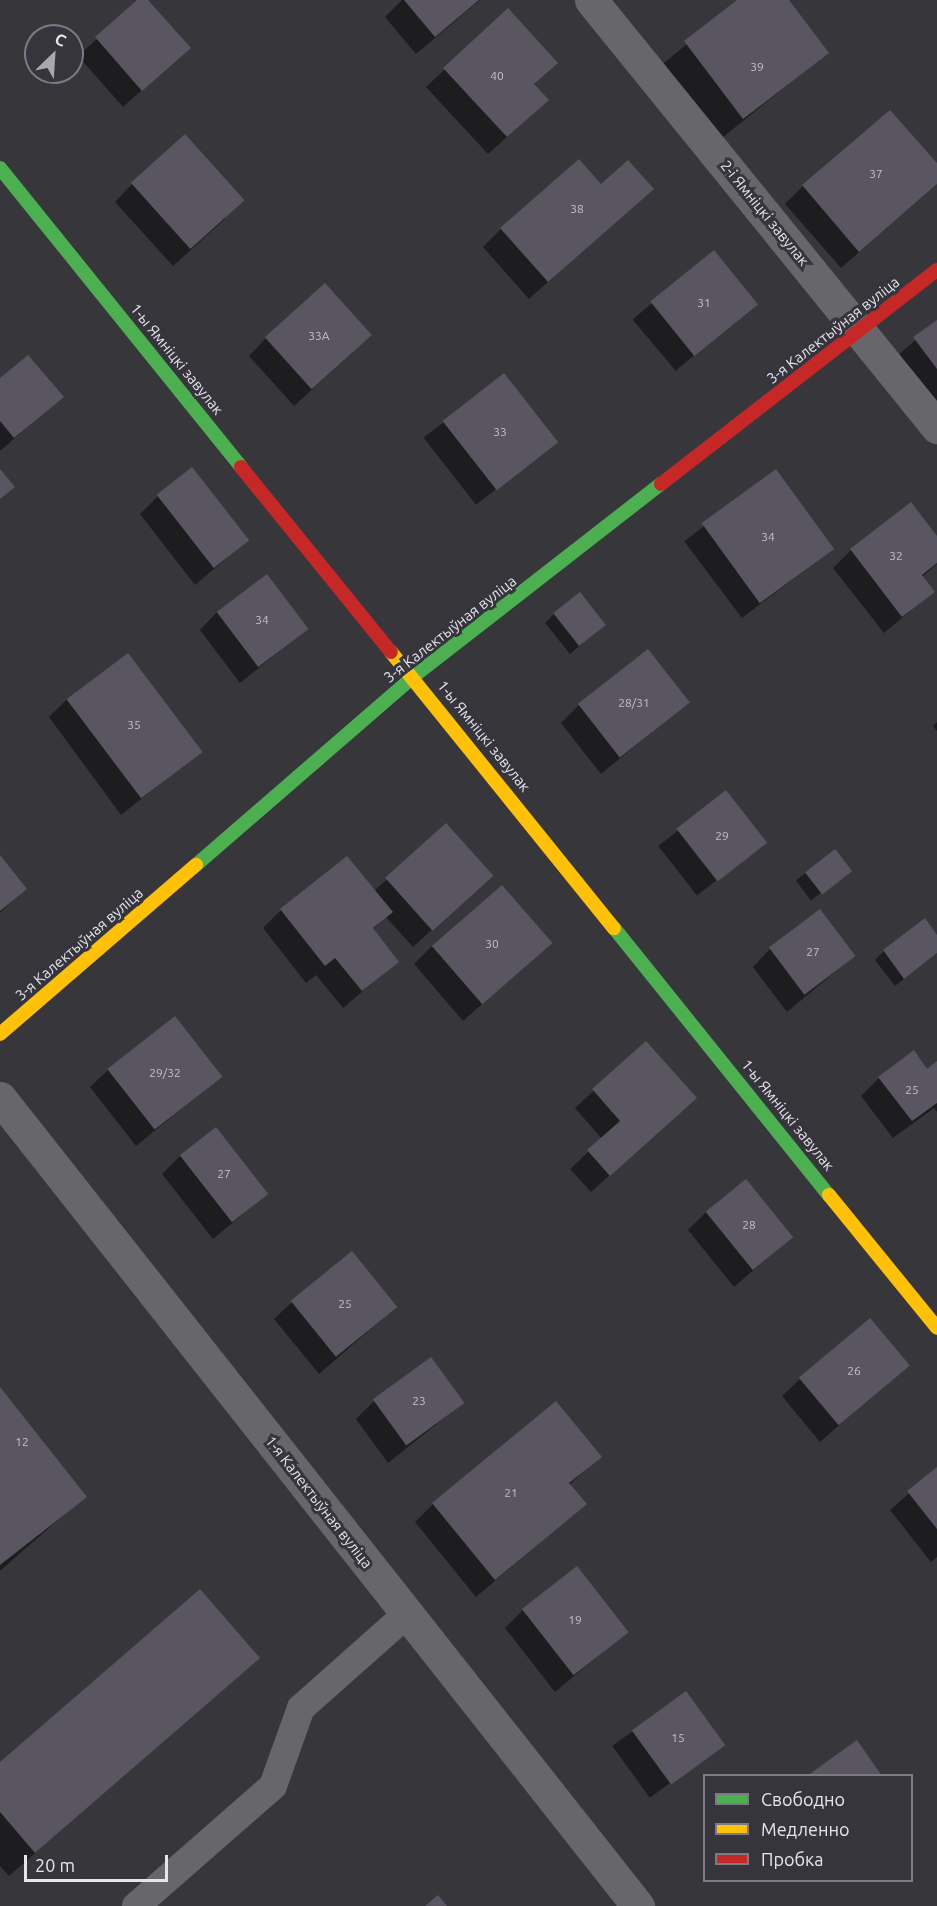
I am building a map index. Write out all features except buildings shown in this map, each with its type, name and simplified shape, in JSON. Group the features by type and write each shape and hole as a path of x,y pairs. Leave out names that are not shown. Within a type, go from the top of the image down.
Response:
{"street":[{"name":"2-і Ямніцкі завулак","path":"591,0 937,426"},
{"name":"1-ы Ямніцкі завулак","path":"0,168 414,676 937,1328"},
{"name":"3-я Калектыўная вуліца","path":"0,1034 414,676 937,270"},
{"name":"1-я Калектыўная вуліца","path":"0,1098 638,1906"}],"lane":[{"path":"136,1906 273,1786 301,1708 407,1614"}],"traffic: fast":[{"path":"0,168 241,467"},
{"path":"196,865 414,676 661,484"},
{"path":"614,928 829,1195"}],"traffic: slow":[{"path":"391,652 614,928"},
{"path":"0,1034 196,865"},
{"path":"829,1195 937,1328"}],"traffic: jam":[{"path":"661,484 937,270"},
{"path":"241,467 391,652"}]}
